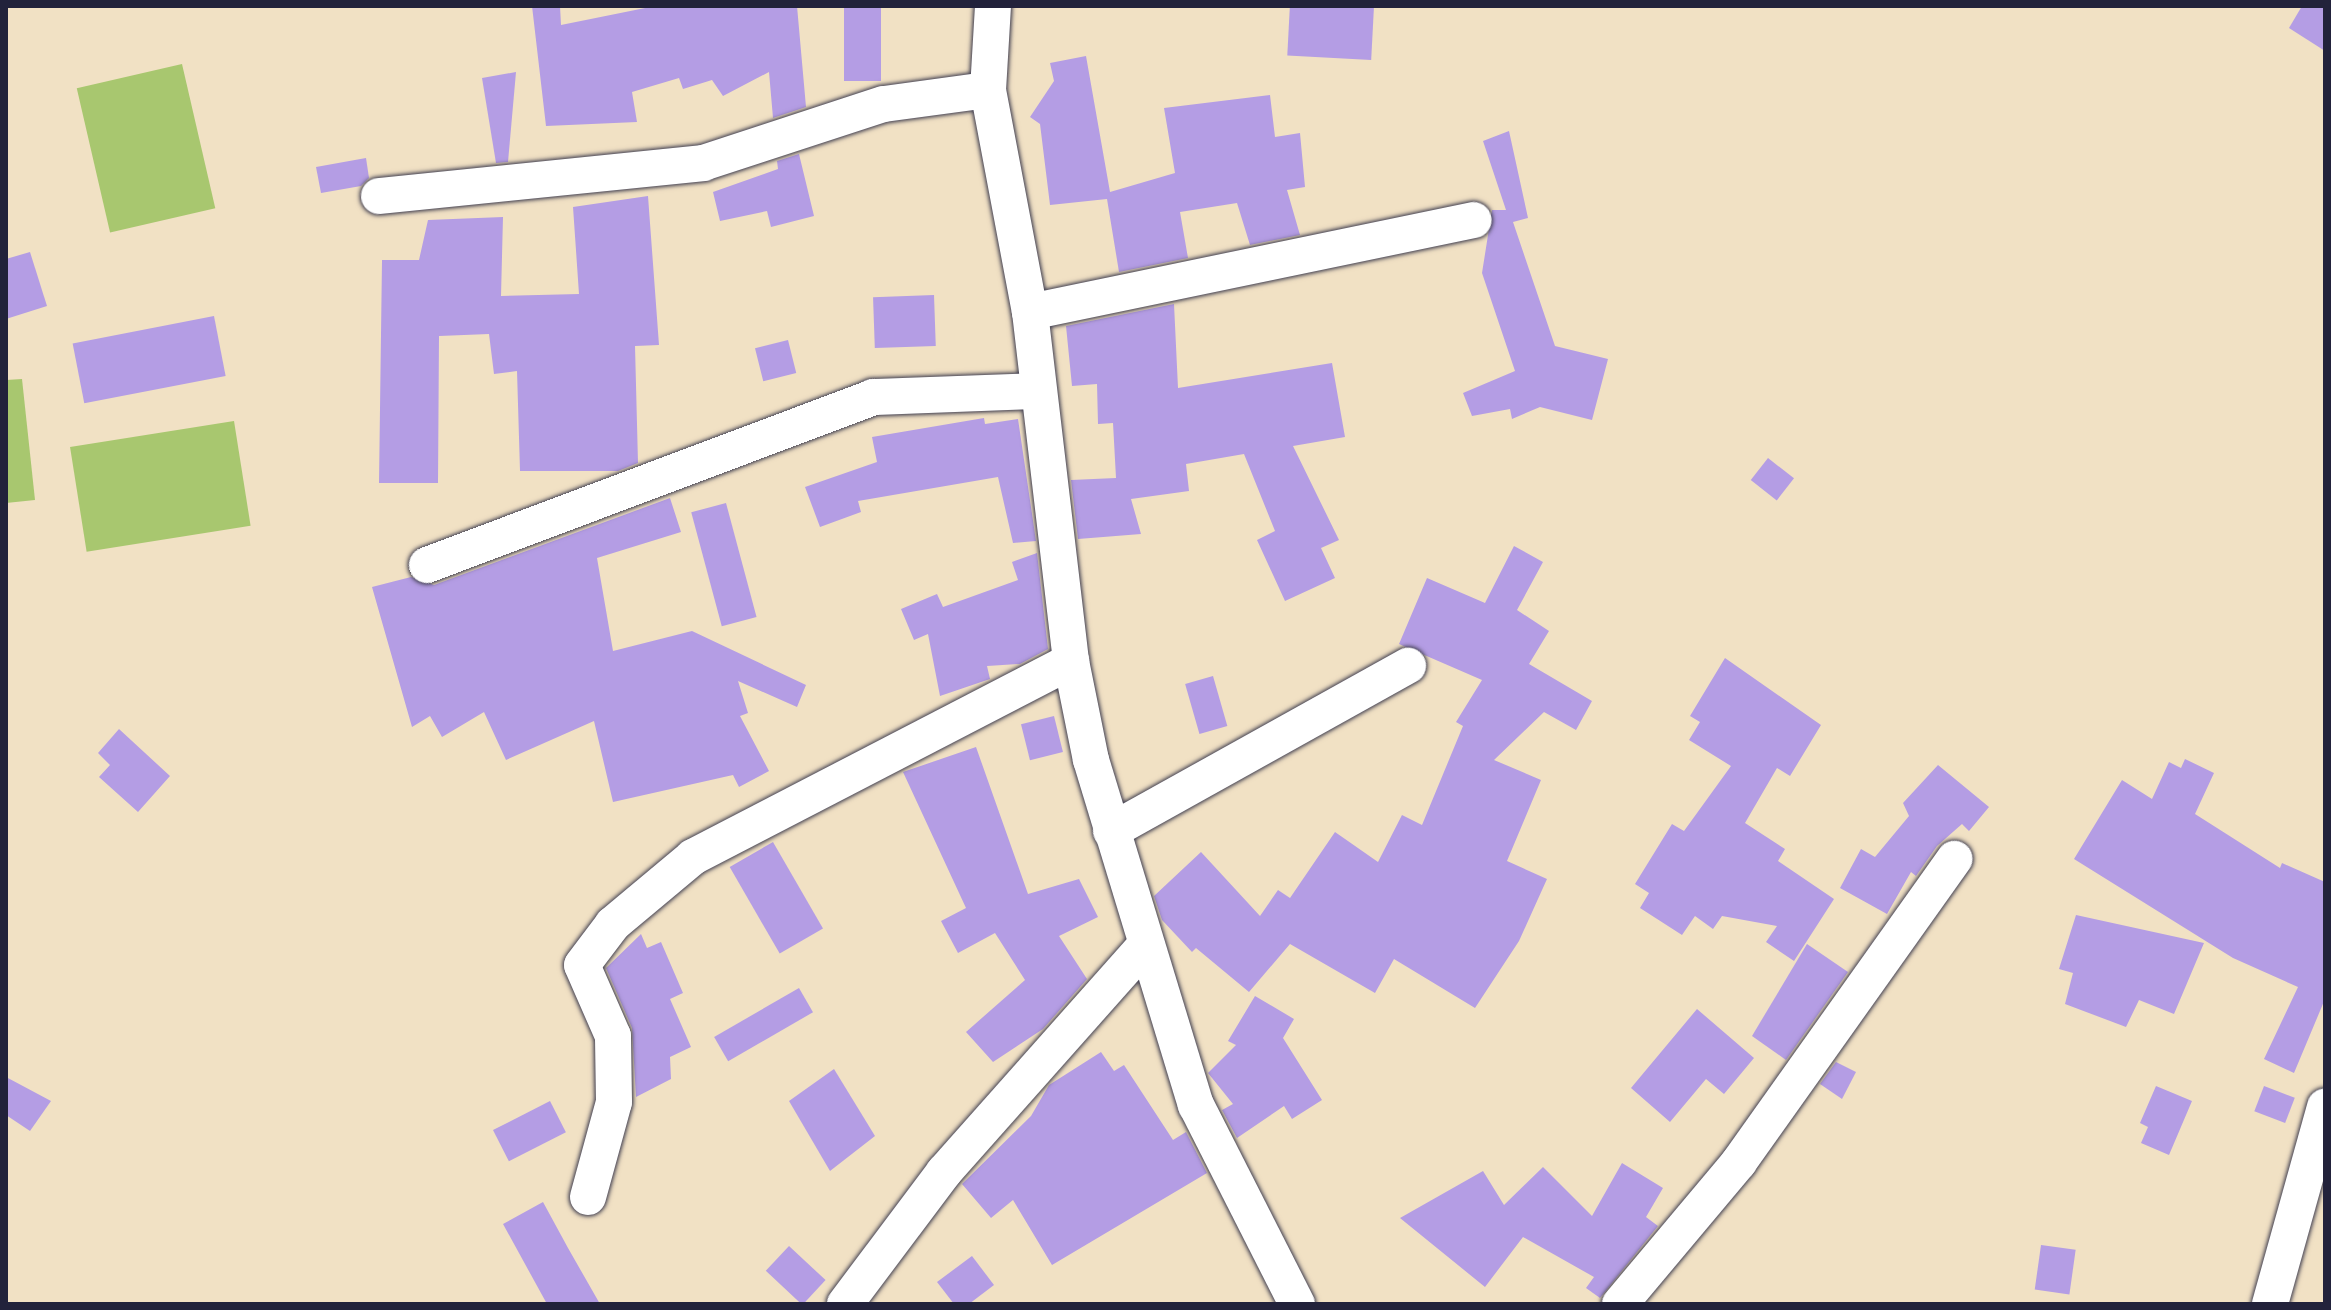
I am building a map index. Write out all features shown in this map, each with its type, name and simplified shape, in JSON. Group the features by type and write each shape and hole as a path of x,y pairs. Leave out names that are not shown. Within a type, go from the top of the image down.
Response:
{"street":[{"path":"993,6 988,90 1030,312 1036,391 1071,661 1111,831 1144,947 1196,1105 1297,1304"},
{"path":"379,196 703,163 884,104 988,90"},
{"path":"1030,312 1474,220"},
{"path":"427,565 873,397 1036,391"},
{"path":"588,1197 614,1102 613,1036 582,965 613,924 693,857 1071,661"},
{"path":"1111,831 1408,666"},
{"path":"1620,1304 1739,1162 1954,859"},
{"path":"845,1304 944,1172 1144,947"},
{"path":"2270,1304 2325,1107"}],"green space":[{"path":"182,64 215,208 110,233 77,88"},
{"path":"22,379 35,500 6,503 6,380"},
{"path":"234,421 251,526 87,552 70,447"}],"building":[{"path":"532,6 560,6 561,25 655,6 797,6 806,107 773,118 769,72 723,96 712,80 683,89 679,78 632,92 637,122 546,126"},
{"path":"844,6 881,6 881,81 844,81"},
{"path":"1290,6 1374,6 1371,60 1287,56"},
{"path":"2302,6 2325,6 2325,51 2289,28"},
{"path":"1086,56 1110,192 1175,173 1164,108 1270,95 1275,137 1300,133 1305,187 1287,190 1300,235 1250,245 1237,203 1180,212 1188,258 1119,272 1107,199 1050,205 1040,124 1030,117 1054,81 1050,63"},
{"path":"516,72 508,162 496,163 482,78"},
{"path":"1509,131 1528,218 1513,222 1555,346 1608,359 1592,420 1540,407 1512,419 1510,409 1472,416 1463,393 1515,371 1482,273 1492,210 1506,210 1483,141"},
{"path":"799,154 814,216 771,227 767,211 720,221 713,192 778,169 777,161"},
{"path":"366,158 369,178 361,186 321,193 316,167"},
{"path":"648,196 659,345 635,346 638,463 618,471 520,471 517,371 494,374 489,334 439,336 438,483 379,483 382,260 419,260 428,220 503,217 501,296 579,294 573,207"},
{"path":"30,252 47,306 6,319 6,259"},
{"path":"934,295 936,346 875,348 873,297"},
{"path":"1174,304 1178,388 1332,363 1345,437 1293,446 1339,540 1321,548 1335,578 1285,601 1257,540 1275,531 1244,454 1186,464 1189,491 1131,499 1141,534 1078,539 1071,480 1116,478 1113,423 1098,424 1097,384 1072,386 1066,326"},
{"path":"214,316 226,376 84,403 73,343"},
{"path":"788,340 796,373 763,381 755,348"},
{"path":"984,418 985,424 1018,419 1036,541 1013,543 998,477 858,501 861,512 820,527 805,487 877,462 872,437"},
{"path":"1768,458 1794,478 1777,500 1751,480"},
{"path":"670,498 681,532 597,558 613,651 692,631 806,685 797,707 738,681 748,713 740,716 769,771 739,787 733,775 613,802 594,721 506,760 484,712 442,737 430,716 412,727 372,587 411,577 434,585"},
{"path":"726,503 757,617 722,626 691,512"},
{"path":"1514,546 1543,562 1517,610 1549,631 1529,664 1592,701 1576,730 1544,712 1494,760 1541,780 1507,861 1547,879 1519,941 1475,1008 1394,959 1375,993 1290,944 1249,992 1196,948 1192,952 1162,920 1154,896 1201,852 1260,916 1278,890 1290,898 1335,832 1378,862 1402,815 1422,825 1463,726 1456,722 1482,680 1399,644 1427,578 1485,603"},
{"path":"1037,553 1048,649 1020,664 987,666 990,679 940,696 928,634 914,640 901,609 937,594 943,607 1018,580 1012,562"},
{"path":"1725,658 1821,725 1790,776 1777,768 1745,823 1785,849 1778,861 1834,899 1794,961 1766,942 1777,926 1722,916 1713,929 1695,916 1682,935 1640,908 1649,893 1635,884 1672,824 1684,831 1731,766 1689,740 1700,722 1690,716"},
{"path":"1213,676 1227,726 1199,734 1185,684"},
{"path":"1054,716 1063,752 1030,760 1021,724"},
{"path":"119,729 170,776 138,812 99,777 110,765 98,753"},
{"path":"976,747 1028,894 1079,879 1098,917 1059,936 1087,979 1043,1029 993,1062 966,1032 1025,980 995,933 958,953 941,921 966,908 903,772"},
{"path":"2185,759 2214,773 2195,814 2280,868 2282,863 2325,882 2325,999 2294,1073 2264,1059 2298,987 2233,958 2074,859 2122,780 2152,799 2169,762 2181,768"},
{"path":"1938,765 1989,807 1969,831 1962,824 1937,846 1916,876 1911,872 1887,914 1840,888 1861,849 1875,857 1909,816 1903,803"},
{"path":"773,842 823,929 780,954 730,867"},
{"path":"2076,915 2204,943 2174,1014 2139,1000 2126,1027 2065,1004 2073,973 2059,969"},
{"path":"641,934 647,948 661,942 683,993 670,999 691,1047 670,1057 671,1079 636,1097 632,1028 606,968"},
{"path":"1807,944 1848,972 1786,1060 1752,1036"},
{"path":"799,988 813,1012 728,1061 714,1037"},
{"path":"1255,996 1294,1019 1283,1038 1322,1100 1292,1119 1284,1106 1237,1138 1222,1110 1233,1104 1208,1073 1236,1045 1228,1041"},
{"path":"1697,1009 1754,1058 1724,1094 1706,1079 1670,1122 1631,1088"},
{"path":"1101,1052 1114,1071 1124,1065 1173,1140 1186,1132 1207,1173 1052,1265 1013,1200 991,1218 962,1184 1031,1116 1049,1085"},
{"path":"1836,1062 1856,1072 1842,1099 1820,1084"},
{"path":"834,1069 875,1136 830,1171 789,1101"},
{"path":"6,1077 51,1101 30,1131 6,1115"},
{"path":"2156,1086 2192,1101 2169,1155 2141,1143 2148,1127 2140,1123"},
{"path":"2264,1086 2295,1098 2285,1123 2254,1111"},
{"path":"550,1101 566,1132 509,1161 493,1130"},
{"path":"1622,1163 1663,1188 1646,1217 1658,1226 1600,1298 1586,1288 1594,1277 1523,1237 1485,1287 1400,1218 1483,1171 1504,1205 1543,1167 1592,1216"},
{"path":"543,1202 600,1304 547,1304 503,1224"},
{"path":"2041,1245 2076,1250 2069,1294 2035,1290"},
{"path":"789,1246 826,1280 801,1304 766,1271"},
{"path":"972,1256 994,1285 969,1304 954,1304 937,1282"}]}
